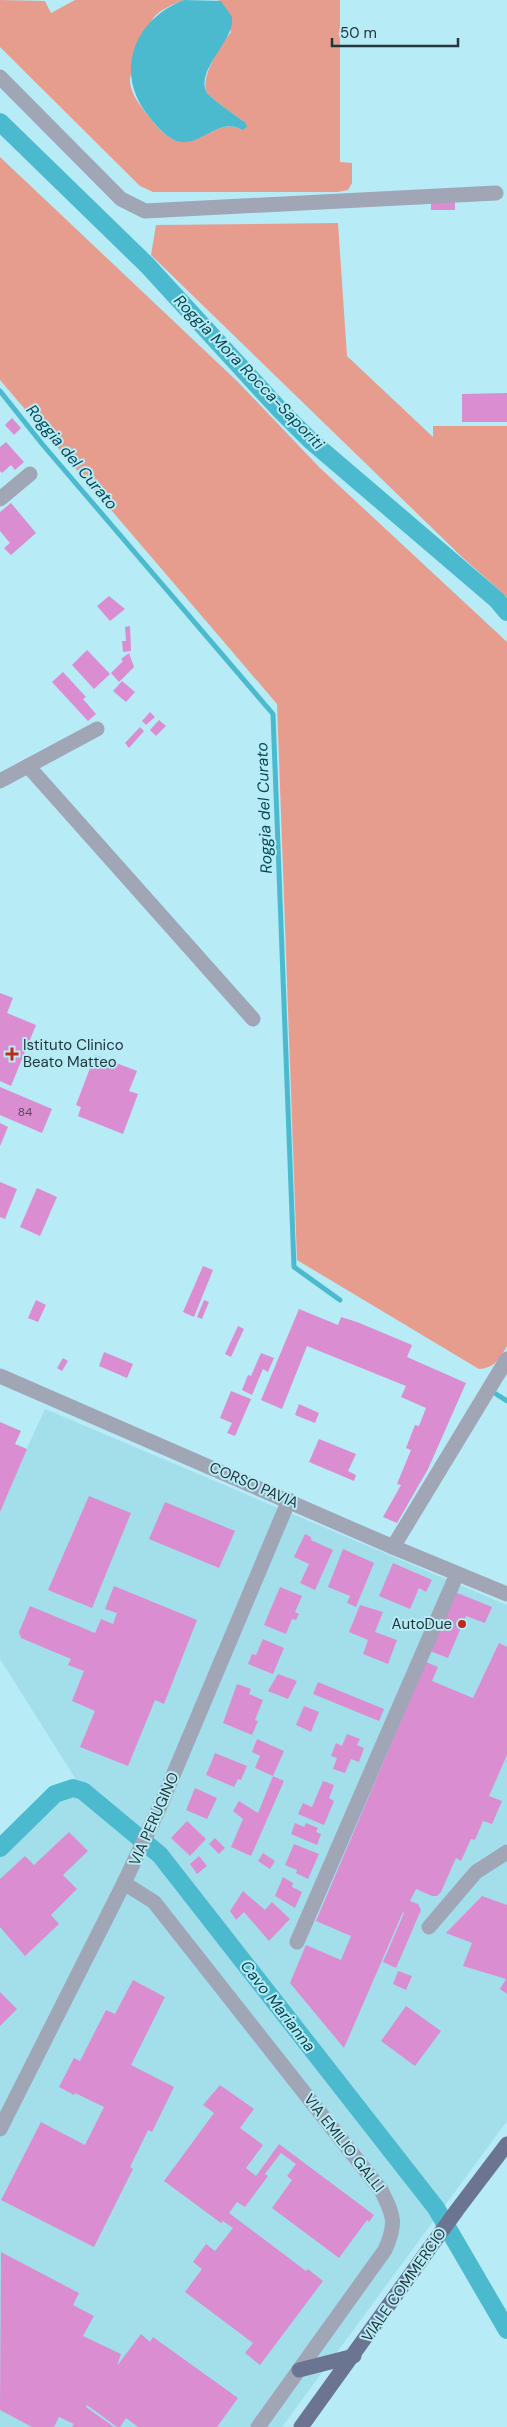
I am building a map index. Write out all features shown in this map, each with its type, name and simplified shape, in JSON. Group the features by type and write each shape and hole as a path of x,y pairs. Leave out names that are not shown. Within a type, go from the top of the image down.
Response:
{"main road":[{"name":"VIALE COMMERCIO","path":"301,2427 354,2356 446,2225 507,2144"},
{"path":"299,2370 354,2356"}],"street":[{"path":"0,77 121,199 146,211 496,194"},
{"path":"0,500 30,474"},
{"path":"0,781 97,729"},
{"path":"28,766 253,1018"},
{"path":"393,1547 507,1359"},
{"name":"CORSO PAVIA","path":"0,1376 289,1500 393,1547 507,1594"},
{"name":"VIA PERUGINO","path":"0,2129 144,1842 289,1500"},
{"path":"296,1942 457,1574"},
{"path":"429,1927 476,1872 507,1852"},
{"name":"VIA EMILIO GALLI","path":"124,1883 154,1902 381,2190 392,2210 393,2231 385,2250 258,2427"}],"shaded area":[{"path":"0,0 45,1 51,13 75,0 184,0 164,9 154,17 141,47 130,84 134,95 156,126 173,140 186,142 226,127 242,130 245,122 209,95 205,86 213,61 231,32 221,1 216,0 340,0 340,162 352,163 352,183 348,190 338,192 153,192 140,186 0,47"},
{"path":"184,0 221,1 232,17 232,26 210,65 205,84 209,95 245,122 247,127 242,130 225,127 192,141 174,140 156,125 137,97 132,80 131,64 135,48 142,33 153,20 167,9"},
{"path":"0,157 238,382 319,467 507,642 507,1346 499,1359 489,1367 479,1369 297,1260 277,704 0,380"},
{"path":"338,223 347,356 433,437 433,426 507,426 507,597 462,557 151,255 156,225"},
{"path":"45,1409 507,1605 507,2121 282,2427 0,2427 0,1855 75,1778 0,1659 0,1507"}],"building":[{"path":"431,200 455,200 455,210 431,210"},
{"path":"507,393 507,422 462,422 462,394"},
{"path":"12,418 21,428 14,435 5,425"},
{"path":"6,442 24,462 15,470 11,465 2,473 0,471 0,447"},
{"path":"11,503 36,533 11,555 4,548 10,543 0,531 0,512"},
{"path":"109,596 125,609 110,621 97,606"},
{"path":"130,626 131,651 123,652 122,641 126,641 125,627"},
{"path":"87,650 110,674 94,689 72,665"},
{"path":"129,653 134,667 119,682 111,673 123,661 121,659"},
{"path":"63,672 86,697 83,699 96,714 88,721 52,682"},
{"path":"122,681 135,692 126,702 113,691"},
{"path":"150,712 155,717 146,725 142,721"},
{"path":"159,720 166,726 156,736 150,730"},
{"path":"140,727 144,731 129,748 125,743"},
{"name":"Istituto Clinico Beato Matteo","path":"0,993 13,998 7,1013 36,1025 11,1086 0,1081"},
{"path":"95,1055 137,1071 129,1091 138,1094 123,1134 78,1116 81,1107 76,1105"},
{"name":"Istituto Clinico Beato Matteo","path":"0,1087 52,1109 42,1133 0,1115"},
{"path":"0,1123 8,1127 0,1146"},
{"path":"0,1182 17,1189 5,1219 0,1217"},
{"path":"37,1188 57,1197 40,1236 20,1227"},
{"path":"203,1266 213,1270 194,1317 183,1312"},
{"path":"36,1300 46,1305 38,1322 28,1318"},
{"path":"204,1300 209,1302 202,1319 197,1317"},
{"path":"299,1309 338,1325 341,1317 357,1322 412,1345 407,1357 466,1383 428,1469 397,1523 383,1517 401,1485 397,1484 411,1450 406,1448 415,1425 419,1426 426,1408 401,1397 406,1386 307,1346 282,1409 261,1400"},
{"path":"238,1326 244,1329 231,1357 225,1354"},
{"path":"104,1352 133,1364 127,1378 99,1366"},
{"path":"261,1353 274,1358 268,1372 263,1369 252,1395 242,1390 248,1375 251,1376"},
{"path":"63,1358 68,1361 62,1371 57,1368"},
{"path":"231,1391 251,1399 235,1436 227,1433 232,1423 220,1418"},
{"path":"299,1404 319,1413 315,1423 295,1415"},
{"path":"0,1422 21,1431 15,1444 27,1449 0,1512"},
{"path":"319,1439 356,1454 348,1471 356,1475 354,1481 309,1462"},
{"path":"89,1496 131,1513 92,1608 48,1590"},
{"path":"165,1502 235,1531 219,1568 149,1539"},
{"path":"305,1534 311,1537 311,1540 333,1550 315,1590 300,1583 309,1564 294,1557"},
{"path":"343,1549 374,1563 356,1607 347,1603 350,1596 328,1587"},
{"path":"393,1563 432,1580 426,1592 419,1588 410,1609 379,1596"},
{"path":"114,1586 197,1620 164,1704 155,1700 128,1766 80,1747 95,1711 72,1701 84,1671 68,1665 71,1659 21,1638 19,1632 30,1606 95,1633 101,1619 113,1624 117,1613 105,1609"},
{"path":"280,1587 302,1596 295,1612 299,1614 296,1620 292,1619 286,1634 264,1625"},
{"path":"455,1592 492,1607 485,1623 466,1616 448,1658 430,1651"},
{"path":"360,1605 383,1612 375,1632 397,1640 388,1664 363,1654 368,1640 349,1632"},
{"path":"263,1639 284,1648 273,1674 248,1664 252,1654 256,1655"},
{"path":"499,1643 507,1647 507,1755 489,1796 502,1801 492,1824 483,1821 475,1840 471,1839 461,1861 456,1858 441,1892 437,1896 432,1896 416,1889 410,1901 418,1904 421,1910 396,1968 383,1962 403,1912 344,2048 290,1983 306,1945 341,1960 351,1936 316,1921 426,1662 438,1667 432,1681 473,1698"},
{"path":"278,1674 297,1681 288,1699 268,1691"},
{"path":"318,1682 384,1709 379,1721 313,1694"},
{"path":"237,1684 251,1689 249,1694 263,1700 255,1720 258,1721 252,1735 223,1723"},
{"path":"304,1706 319,1712 311,1732 296,1725"},
{"path":"347,1734 360,1739 357,1745 364,1748 359,1762 351,1759 345,1773 333,1769 337,1758 331,1756 336,1743 342,1746"},
{"path":"257,1739 284,1751 273,1776 255,1768 260,1756 252,1752"},
{"path":"215,1753 247,1766 241,1780 238,1779 234,1787 206,1775"},
{"path":"273,1776 284,1781 251,1856 231,1847 243,1819 233,1811 239,1801 258,1813"},
{"path":"323,1781 334,1785 329,1798 334,1801 324,1825 298,1814 303,1803 312,1807"},
{"path":"195,1788 217,1798 207,1819 186,1810"},
{"path":"187,1821 206,1839 190,1856 171,1838"},
{"path":"295,1823 304,1827 306,1823 318,1828 316,1832 321,1834 317,1845 291,1834"},
{"path":"69,1832 88,1851 63,1875 77,1889 51,1915 59,1924 25,1956 0,1927 0,1879 25,1856 34,1865"},
{"path":"215,1838 225,1848 219,1854 209,1844"},
{"path":"294,1844 319,1854 308,1879 296,1873 297,1870 285,1865"},
{"path":"263,1853 275,1861 270,1869 258,1861"},
{"path":"199,1856 207,1866 197,1874 190,1864"},
{"path":"283,1877 293,1883 292,1887 302,1892 295,1908 275,1896"},
{"path":"243,1891 265,1910 272,1902 290,1919 269,1941 244,1912 236,1920 230,1911"},
{"path":"482,1896 507,1905 507,1994 500,1989 506,1979 463,1966 472,1943 446,1933"},
{"path":"398,1971 412,1976 406,1990 393,1984"},
{"path":"133,1980 165,1997 131,2065 174,2087 152,2132 148,2130 130,2167 133,2169 94,2247 1,2200 41,2122 85,2145 104,2107 59,2087 74,2058 80,2061 106,2010 115,2014"},
{"path":"0,1992 17,2009 0,2026"},
{"path":"406,2006 441,2031 415,2066 381,2041"},
{"path":"220,2085 254,2109 240,2128 263,2145 246,2168 256,2176 279,2144 374,2215 369,2222 367,2220 339,2258 272,2208 292,2180 287,2176 296,2164 281,2153 265,2174 268,2176 245,2207 237,2202 229,2213 306,2271 308,2269 323,2281 260,2365 245,2353 253,2343 185,2292 202,2269 193,2262 206,2244 215,2251 233,2228 223,2221 221,2223 164,2181 214,2113 203,2105"},
{"path":"1,2252 79,2293 73,2305 94,2316 83,2336 121,2354 117,2366 141,2334 150,2342 153,2337 238,2398 217,2427 138,2427 126,2418 120,2427 117,2427 87,2405 86,2407 114,2427 72,2427 74,2424 59,2417 54,2427 32,2427 0,2410"}],"waterway":[{"name":"Roggia Mora Rocca-Saporiti","path":"0,122 147,265 280,410 310,440 497,600 507,612"},
{"name":"Roggia del Curato","path":"0,391 43,445 273,714 294,1267 340,1300"},
{"name":"Roggia del Curato","path":"496,1394 507,1401"},
{"name":"Cavo Marianna","path":"0,1848 55,1794 73,1788 83,1791 160,1855 436,2208 507,2330"}],"place":[{"name":"Istituto Clinico Beato Matteo","path":"12,1054"},
{"name":"AutoDue","path":"462,1624"}]}
